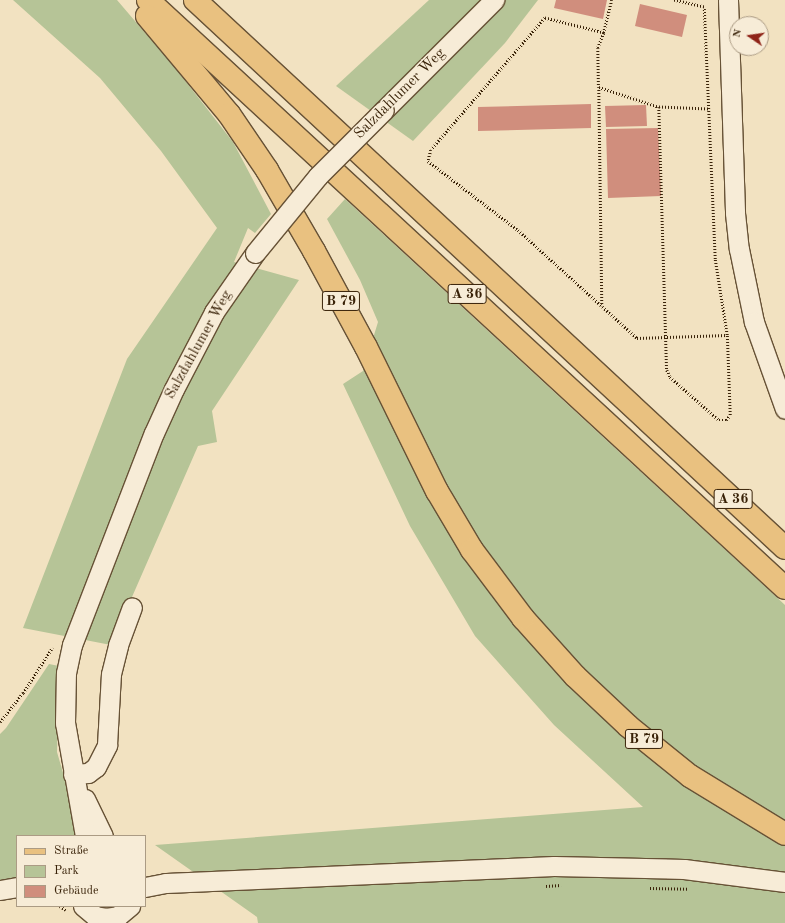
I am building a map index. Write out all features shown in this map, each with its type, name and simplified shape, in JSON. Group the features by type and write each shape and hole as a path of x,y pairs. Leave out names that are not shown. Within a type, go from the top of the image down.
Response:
{"main road":[{"name":"B 79","path":"133,0 186,60 229,114 267,170 358,333 437,491 472,550 523,618 576,676 628,726 690,776 785,834"},
{"name":"A 36","path":"148,0 785,588"},
{"name":"A 36","path":"195,0 785,548"},
{"path":"682,451 785,534"}],"street":[{"name":"Salzdahlumer Weg","path":"85,835 68,750 64,701 69,659 83,614 174,389 214,312 256,253 318,176 494,0"},
{"path":"728,0 735,198 739,249 754,322 785,409"},
{"path":"73,774 88,773 96,767 106,750 111,674 118,645 132,607"},
{"name":"Salzdahlumer Weg","path":"73,774 103,835"},
{"path":"146,887 166,883 554,866 684,870 785,882"},
{"path":"0,890 16,887"},
{"path":"0,894 16,895"},
{"path":"84,907 95,916 108,921 129,912"}],"path":[{"path":"602,306 598,48 604,33 612,0"},
{"path":"659,107 666,337 670,377 719,420 726,420 730,415 727,335 714,260 704,7 674,0"},
{"path":"604,33 545,18 428,155 428,161 518,230 637,338 727,335"},
{"path":"599,87 659,107 708,109"},
{"path":"543,886 565,885"},
{"path":"642,887 698,889"}],"green space":[{"path":"13,0 117,0 176,69 233,142 271,214 255,233 248,228 234,262 299,280 212,411 217,442 198,446 111,645 23,628 127,359 217,228 161,151 100,78"},
{"path":"429,0 538,0 505,43 413,141 336,86"},
{"path":"345,199 785,605 785,923 258,923 257,917 155,845 643,807 554,725 475,636 410,526 343,384 363,371 378,322 360,280 327,219"},
{"path":"49,664 59,666 57,752 81,835 16,835 16,880 0,881 0,734 6,728"}],"building":[{"path":"556,0 607,0 603,19 554,8"},
{"path":"640,4 687,15 682,37 635,26"},
{"path":"591,104 591,128 478,131 478,107"},
{"path":"646,105 647,126 606,127 605,106"},
{"path":"658,128 661,196 608,198 606,129"}]}
